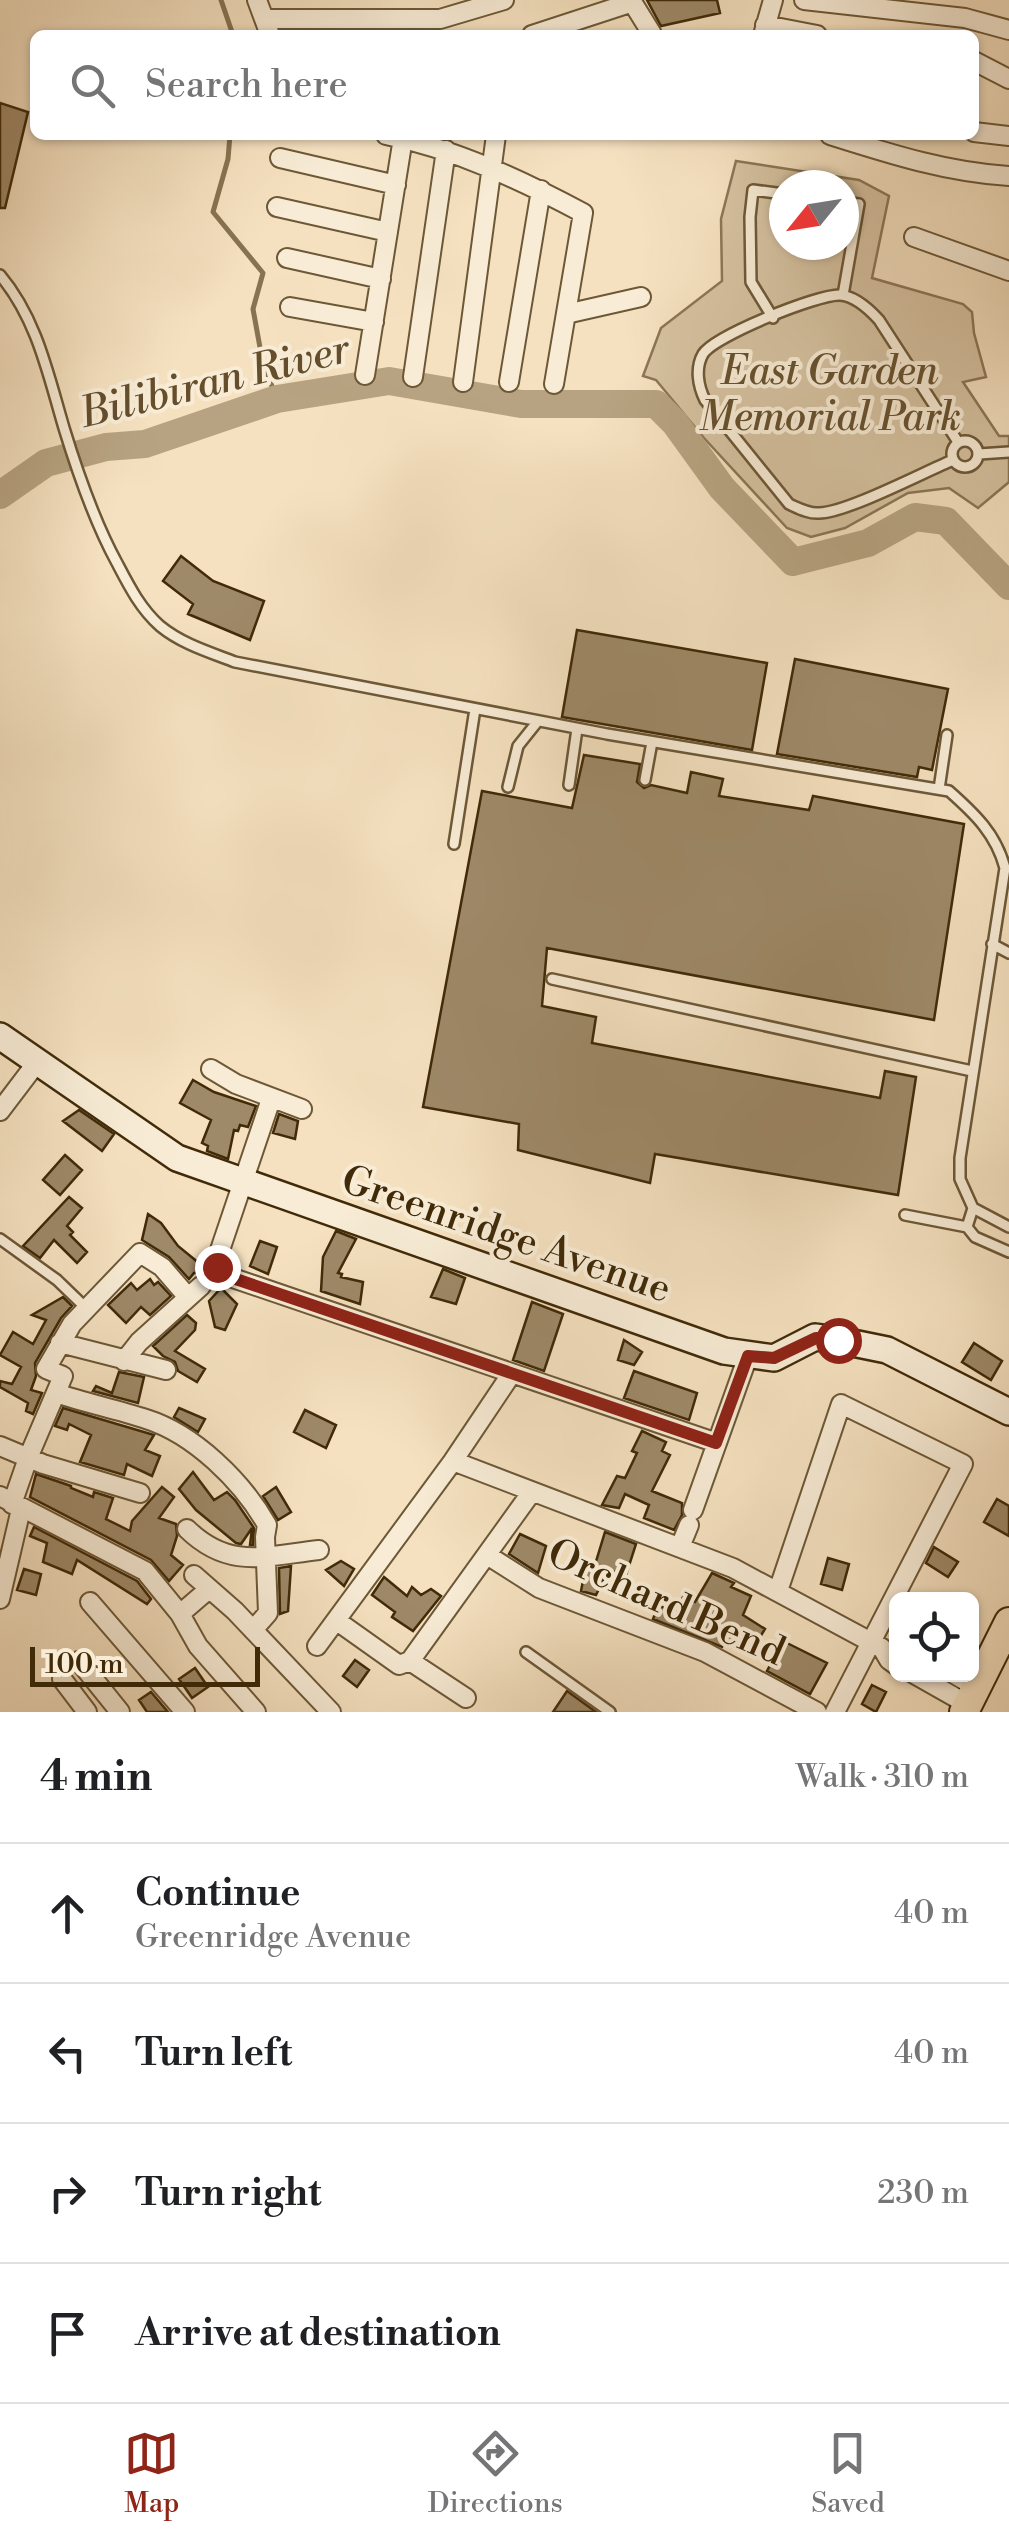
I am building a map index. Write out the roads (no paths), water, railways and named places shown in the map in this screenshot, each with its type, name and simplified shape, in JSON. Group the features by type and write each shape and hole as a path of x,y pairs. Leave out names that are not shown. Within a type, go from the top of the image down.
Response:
{"main road":[{"path":"965,1694 1009,1622"}],"street":[{"path":"258,0 267,27 440,19 504,0"},
{"path":"764,30 773,0"},
{"path":"804,0 965,18 1009,30"},
{"path":"547,30 632,1 648,30"},
{"path":"979,64 1009,79"},
{"path":"979,133 1009,136"},
{"path":"365,376 396,185 395,140"},
{"path":"407,140 446,150 583,212 554,384"},
{"path":"463,382 495,140"},
{"path":"846,140 918,163 1009,176"},
{"path":"413,377 446,150"},
{"path":"280,158 396,185"},
{"path":"509,382 541,190"},
{"path":"277,207 388,232"},
{"path":"914,237 1009,271"},
{"path":"287,258 380,279"},
{"path":"566,314 641,298"},
{"path":"290,307 374,322"},
{"name":"Greenridge Avenue","path":"0,1036 177,1158 240,1182 724,1351 774,1358 816,1338 887,1350 1009,1412"},
{"path":"0,1111 38,1062"},
{"path":"212,1069 236,1084 302,1109"},
{"path":"271,1098 218,1256 221,1274 716,1443"},
{"path":"0,1599 8,1503 62,1376 46,1368 72,1324 140,1253 194,1291 124,1361"},
{"path":"60,1343 166,1370"},
{"path":"680,1547 748,1356"},
{"path":"317,1646 453,1461 512,1373"},
{"path":"56,1393 172,1430 231,1476 267,1525 268,1613 253,1630"},
{"path":"778,1590 841,1404 962,1464 883,1644 835,1712"},
{"path":"0,1446 140,1493"},
{"path":"453,1461 680,1547 778,1590 883,1644"},
{"path":"337,1621 400,1665 410,1661 531,1493"},
{"path":"8,1503 145,1571 180,1614 198,1646 256,1712"},
{"path":"187,1529 206,1547 223,1555 266,1556 319,1550"},
{"name":"Orchard Bend","path":"487,1556 539,1588 704,1652 817,1712"},
{"path":"194,1575 331,1712"},
{"path":"180,1614 210,1589"},
{"path":"90,1602 185,1712"},
{"path":"79,1661 120,1712"},
{"path":"410,1661 466,1698"},
{"path":"62,1679 87,1712"},
{"path":"934,1682 965,1694"}],"lane":[{"path":"769,192 753,190 751,282 773,318"},
{"path":"842,295 848,260"},
{"path":"0,274 16,294 40,342 78,473 110,550 134,597 158,624 183,642 235,662 578,729 949,791 980,818 1007,866 972,1071 960,1179 973,1208 1009,1226"},
{"path":"953,460 836,510 814,513 789,504 699,389 698,373 704,354 717,341 808,302 842,295 867,306 879,320 958,442"},
{"path":"953,460 958,442 968,440 976,445 978,454"},
{"path":"953,460 968,467 978,454 1009,452"},
{"path":"454,844 475,708"},
{"path":"508,787 518,746 538,721"},
{"path":"569,785 578,729"},
{"path":"938,789 947,735"},
{"path":"644,780 652,742"},
{"path":"992,944 1009,953"},
{"path":"552,979 972,1071"},
{"path":"967,1228 973,1208"},
{"path":"905,1215 967,1228 1009,1252"},
{"path":"0,1239 58,1280 87,1309"},
{"path":"526,1652 610,1712"}],"waterway":[{"path":"221,0 231,30"},
{"path":"230,140 213,212 263,273 253,309 263,364 277,399"},
{"name":"Bilibiran River","path":"0,495 46,463 106,447 145,444 277,399 389,381 521,404 656,404 675,423 722,488 793,562 868,543 915,517 946,521 1009,586"}],"park label":[{"name":"East Garden Memorial Park","path":"830,395"}]}
